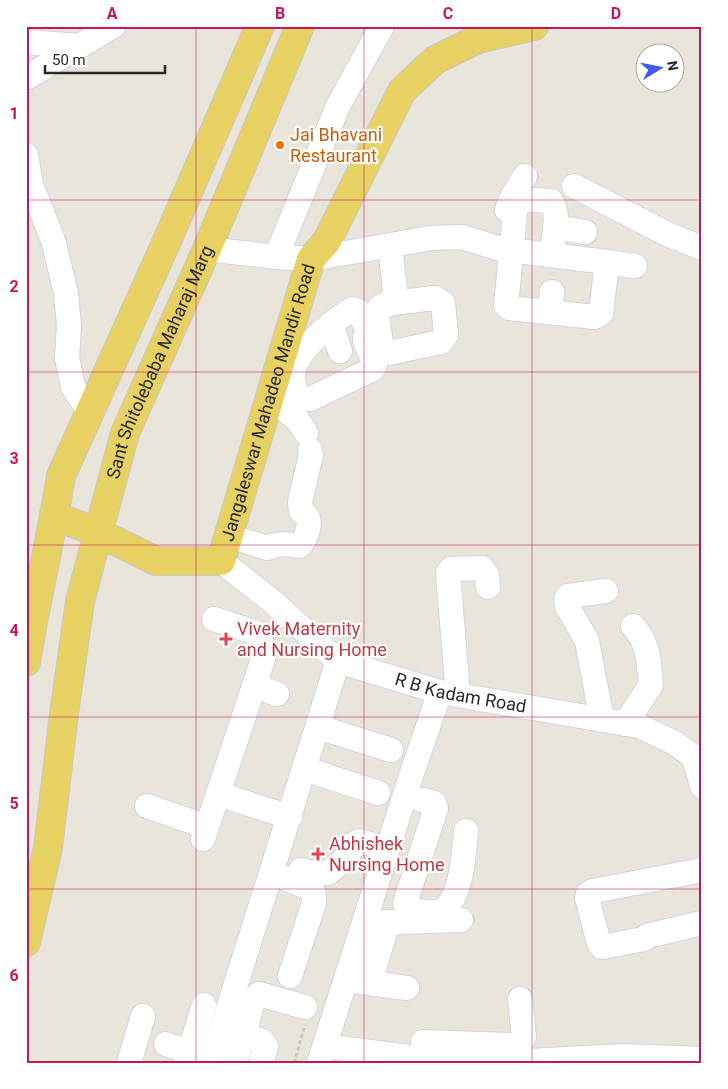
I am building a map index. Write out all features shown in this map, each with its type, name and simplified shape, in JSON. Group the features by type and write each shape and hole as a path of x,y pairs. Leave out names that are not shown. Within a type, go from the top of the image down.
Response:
{"main road":[{"path":"26,662 61,476 170,234 260,26"},
{"name":"Sant Shitolebaba Maharaj Marg","path":"26,942 48,848 64,714 83,584 124,433 207,248 300,26"},
{"name":"Jangaleswar Mahadeo Mandir Road","path":"54,516 97,532 156,561 225,549 283,397 311,259 327,241 402,91 435,60 478,39 534,26"},
{"path":"41,576 83,584"}],"street":[{"path":"26,78 113,26"},
{"path":"276,257 338,106 382,26"},
{"path":"26,42 80,46"},
{"path":"26,155 32,185 53,240 66,293 67,358 73,387 90,413"},
{"path":"525,176 510,199 506,210 506,305 509,308 551,302 595,317 601,313 607,262"},
{"path":"574,186 669,235 702,248"},
{"path":"506,249 516,203 519,198 551,201 556,206 551,255"},
{"path":"555,228 585,232"},
{"path":"207,248 276,257 311,259 431,238 462,237 506,249 635,266"},
{"path":"390,246 396,290 392,303"},
{"path":"353,310 358,311 368,330 364,337 375,364 373,369 310,399 283,397 294,368 305,350 336,319 353,310"},
{"path":"330,324 340,351"},
{"path":"225,549 267,548 280,545 299,546 304,542 309,522 301,510 300,502 311,456 308,441 283,397"},
{"name":"R B Kadam Road","path":"225,549 273,602 338,661 449,693 639,726 698,757"},
{"path":"488,587 487,575 482,568 451,569 448,573 449,693 413,770 322,1054 476,1053 511,1057 623,1056 702,1059"},
{"path":"606,591 568,596 566,606 587,642 614,722 651,685 647,648 641,635 633,626"},
{"path":"147,806 205,833 263,659 261,642 257,635 236,622 256,620 273,602"},
{"path":"226,1054 287,869 311,772 318,727 338,661"},
{"path":"254,686 277,694"},
{"path":"318,727 391,750"},
{"path":"698,757 702,786"},
{"path":"374,969 388,914 425,790 425,778 422,774 413,770"},
{"path":"311,772 378,793"},
{"path":"287,869 290,817 311,772"},
{"path":"218,794 290,817"},
{"path":"422,800 434,803 436,808 406,903 410,908 420,912 442,912 448,907 459,884 453,860 466,831"},
{"path":"287,869 315,874 328,873 346,858 354,844 359,841 388,849"},
{"path":"287,869 311,889 314,894 314,903 290,976"},
{"path":"702,870 593,890 588,894 587,898 599,944 602,946 644,939 647,936 702,923"},
{"path":"364,923 388,914 461,920"},
{"path":"346,980 407,988"},
{"path":"226,1054 254,998 259,994 305,1006"},
{"path":"511,1057 524,1037 520,999"},
{"path":"188,1058 204,1005"},
{"path":"129,1063 143,1016"},
{"path":"166,1044 188,1058 226,1054 262,1041 266,1046 261,1063"}],"path":[{"path":"294,1063 308,1013 305,1006"}],"place":[{"name":"Jai Bhavani Restaurant","path":"280,145"},
{"name":"Vivek Maternity and Nursing Home","path":"226,639"},
{"name":"Abhishek Nursing Home","path":"318,854"}]}
